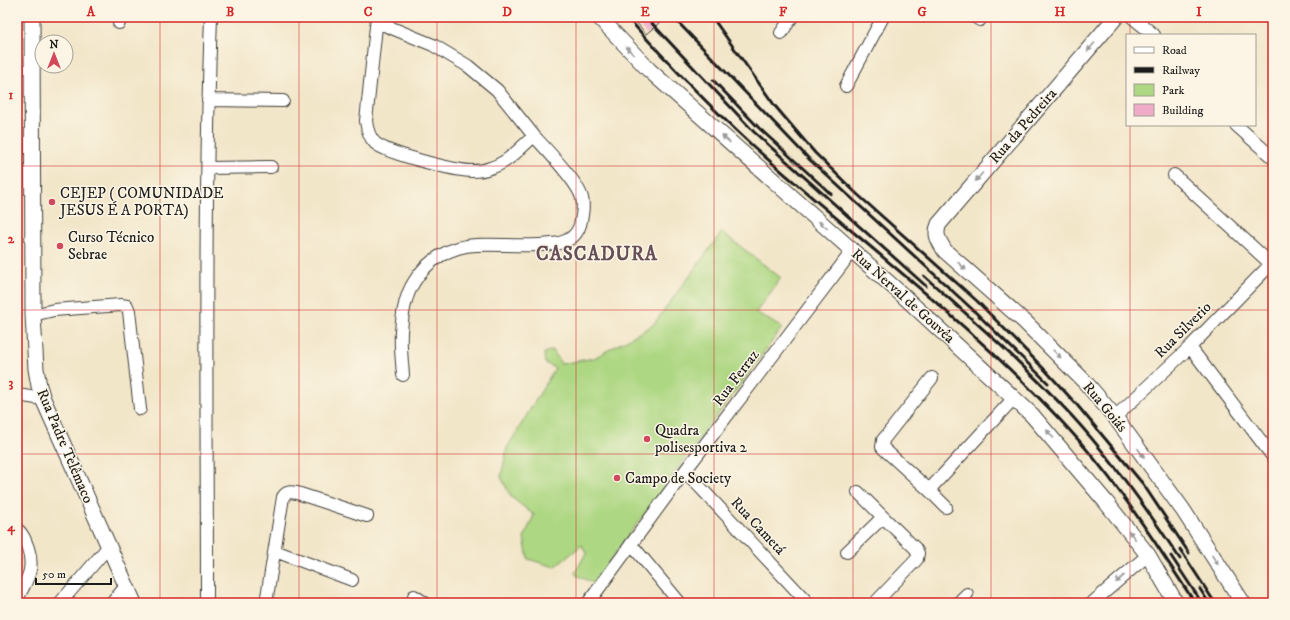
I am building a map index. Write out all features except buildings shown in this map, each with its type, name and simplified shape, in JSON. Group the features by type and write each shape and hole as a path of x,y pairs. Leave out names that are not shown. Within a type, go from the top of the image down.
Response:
{"main road":[{"name":"Rua Padre Telêmaco","path":"32,17 33,315 36,369 43,399 134,603"},
{"name":"Rua Nerval de Gouvêa","path":"599,17 648,70 853,250 1014,398 1046,430 1148,555 1176,603"},
{"name":"Rua da Pedreira","path":"937,237 936,230 939,224 1116,17"},
{"name":"Rua Goiás","path":"937,237 945,251 1025,322 1085,382 1115,417 1183,510 1243,603"}],"street":[{"path":"207,603 208,100 211,17"},
{"path":"781,33 792,17"},
{"path":"1132,17 1153,34"},
{"path":"846,86 879,18"},
{"path":"403,375 401,333 406,302 414,282 430,262 450,250 461,247 475,245 552,244 566,242 573,237 578,230 582,216 582,199 580,191 575,184 497,90 468,66 433,45 377,20 366,121 370,137 379,146 423,161 455,169 472,171 490,168 504,162 534,136"},
{"path":"208,100 283,101"},
{"path":"1237,126 1273,158"},
{"path":"208,168 271,166"},
{"name":"Rua Silverio","path":"1115,417 1190,347 1272,263 1174,175"},
{"name":"Rua Ferraz","path":"590,602 685,471 853,250"},
{"path":"33,315 54,310 121,305 126,306 129,311 140,409"},
{"path":"1190,347 1273,457"},
{"path":"932,378 882,443 884,449 946,507"},
{"path":"17,395 43,399"},
{"path":"929,490 1014,398"},
{"name":"Rua Cametá","path":"685,471 808,603"},
{"path":"266,603 283,497 287,492 367,516"},
{"path":"858,492 882,518 917,550 918,556 917,559 875,603"},
{"path":"847,552 882,518"},
{"path":"17,529 25,540 31,557 31,565 30,573 17,599"},
{"path":"631,544 680,603"},
{"path":"60,603 109,546"},
{"path":"275,551 352,580"},
{"path":"1092,603 1148,555"},
{"path":"112,603 126,586"},
{"path":"958,603 967,594"},
{"path":"414,596 425,603"}],"green space":[{"path":"722,232 781,278 756,312 782,328 593,583 576,575 575,573 586,553 582,545 555,567 528,559 524,538 534,515 511,497 501,477 507,448 555,368 545,363 544,353 553,350 561,364 594,358 653,325"}],"railway":[{"path":"627,17 689,84 754,147 951,316 1028,387 1064,424 1083,445 1117,488 1149,533 1195,603"},
{"path":"646,17 754,132 926,286"},
{"path":"673,17 810,160 972,309 1048,383"},
{"path":"712,17 775,106 815,153 857,194 977,301 1046,371 1077,405 1143,484 1189,553"},
{"path":"713,80 759,128 831,194"},
{"path":"924,276 981,327 1072,416 1129,486 1180,559"},
{"path":"1180,549 1215,603"},
{"path":"1171,556 1202,603"},
{"path":"1200,589 1209,603"}],"place":[{"name":"CEJEP ( COMUNIDADE JESUS É A PORTA)","path":"52,202"},
{"name":"Curso Técnico Sebrae","path":"60,246"},
{"name":"Quadra polisesportiva 2","path":"647,439"},
{"name":"Campo de Society","path":"617,478"}],"district":[{"name":"CASCADURA","path":"597,254"}]}
